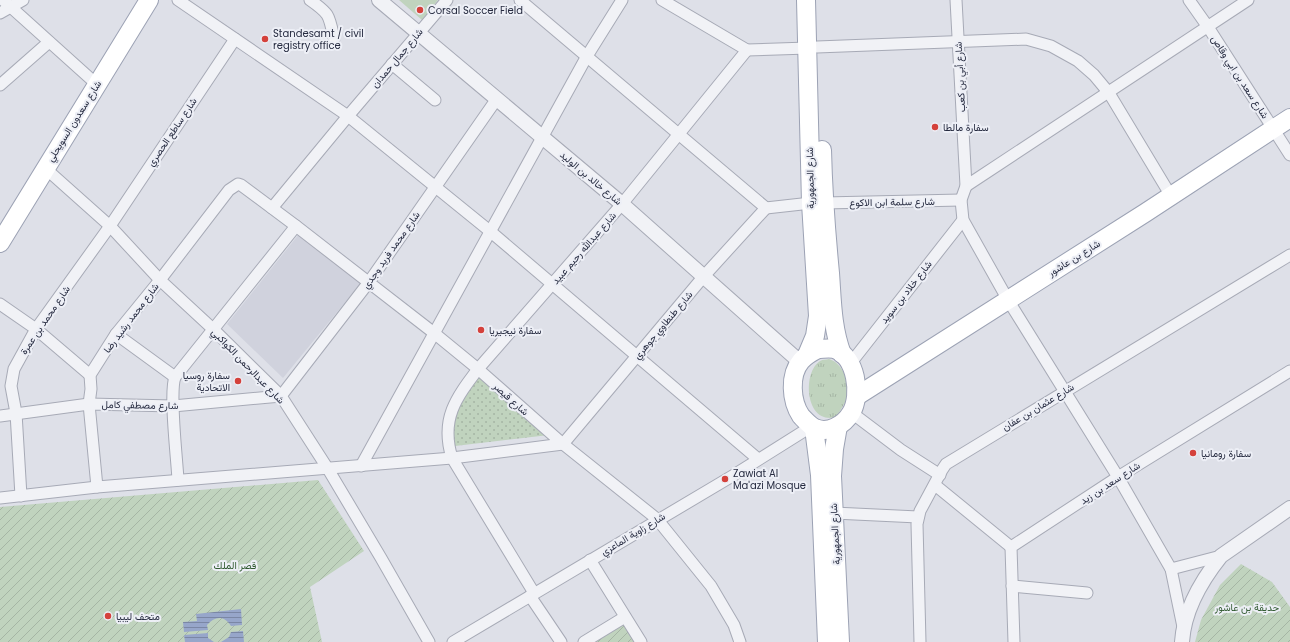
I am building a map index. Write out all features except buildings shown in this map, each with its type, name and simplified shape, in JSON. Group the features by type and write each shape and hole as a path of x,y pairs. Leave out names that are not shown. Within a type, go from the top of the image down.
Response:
{"main road":[{"name":"شارع الجمهورية","path":"806,0 813,48"},
{"name":"شارع الجمهورية","path":"803,358 815,336 818,316 813,48 815,0"},
{"name":"شارع سعدون السويحلي","path":"0,231 142,1"},
{"name":"شارع سعدون السويحلي","path":"0,243 142,1"},
{"name":"شارع بن عاشور","path":"854,404 1072,258 1171,196 1290,118"},
{"name":"شارع الجمهورية","path":"817,203 834,324 838,344 846,359"},
{"path":"818,348 834,349 846,359 855,374 857,384 854,404 846,420 838,426 829,430 813,427 801,415 797,408 793,394 793,381 803,358 818,348"},
{"name":"شارع الجمهورية","path":"838,426 834,449 832,476 840,642"},
{"name":"شارع الجمهورية","path":"813,427 820,475 827,642"}],"street":[{"path":"0,14 7,3 23,0"},
{"path":"178,0 348,116 491,232 758,459"},
{"path":"310,0 324,10 328,15 334,39"},
{"name":"شارع جمال حمدان","path":"272,208 447,0"},
{"path":"520,0 766,208"},
{"path":"361,466 587,56 622,0"},
{"name":"شارع أبي بن كعب","path":"956,0 966,186 961,200"},
{"name":"شارع سعد بن ابي وقاص","path":"1189,0 1290,155"},
{"path":"966,186 1248,0"},
{"name":"شارع خالد بن الوليد","path":"382,1 496,100 543,137 704,276 803,358"},
{"path":"667,1 747,50 958,43 1026,39 1051,46 1078,61 1094,75 1109,93 1171,196"},
{"path":"7,3 48,42 93,81"},
{"name":"شارع ساطع الحصري","path":"110,226 235,39"},
{"path":"0,85 48,42"},
{"name":"شارع عبدالله رحيم عبيد","path":"452,458 449,448 448,434 451,411 461,392 478,369 622,204 747,50"},
{"path":"392,64 435,100"},
{"name":"شارع محمد فريد وجدي","path":"281,396 369,282 496,100"},
{"name":"شارع عبدالرحمن الكواكبي","path":"45,168 110,226 160,280 214,330 281,396 328,469 430,642"},
{"name":"شارع محمد رشيد رضا","path":"90,375 116,334 160,280 228,190 238,184 246,189"},
{"name":"شارع قيصر","path":"246,189 434,333 478,369 563,444 657,519 711,586 734,625 740,642"},
{"path":"961,200 963,220 1008,300 1118,477 1171,569 1183,627"},
{"name":"شارع سلمة ابن الاكوع","path":"766,208 817,203 961,200"},
{"name":"شارع طنطاوي جوهري","path":"563,444 704,276 766,208"},
{"name":"شارع خلاد بن سويد","path":"846,359 963,220"},
{"name":"شارع محمد بن عمرة","path":"21,496 16,413 11,386 14,369 36,329 110,226"},
{"path":"178,480 173,406 175,377 296,226"},
{"name":"شارع عثمان بن عفان","path":"920,642 917,542 918,517 944,466 1064,391 1290,255"},
{"path":"0,304 36,329 90,375 91,389 89,404 97,487"},
{"path":"116,334 175,377"},
{"name":"شارع سعد بن زيد","path":"1011,547 1118,477 1290,371"},
{"name":"شارع مصطفي كامل","path":"0,416 89,404 173,406 281,396"},
{"path":"854,404 901,450 937,480 1011,547 1014,642"},
{"name":"شارع زاوية الماعزي","path":"453,642 813,427"},
{"path":"0,498 97,487 452,458 563,444"},
{"path":"452,458 561,642"},
{"path":"1182,642 1183,627 1191,604 1202,583 1221,556 1290,508"},
{"path":"834,513 918,517"},
{"path":"1171,569 1221,556"},
{"path":"590,560 642,642"},
{"path":"1012,586 1087,593"},
{"path":"584,642 625,617"}],"shaded area":[{"path":"299,234 361,283 283,378 227,324"}],"green space":[{"name":"Corsal Soccer Field","path":"399,0 438,0 422,20"},
{"path":"829,359 838,364 844,373 848,384 848,394 845,403 835,417 830,418 822,416 816,411 811,403 809,394 811,375 815,367 821,360"},
{"path":"479,377 549,435 455,446 451,428 459,400"},
{"name":"قصر الملك","path":"318,480 364,551 310,587 322,642 0,642 0,507"},
{"name":"حديقة بن عاشور","path":"1241,564 1272,582 1290,607 1290,642 1195,642 1201,620 1220,585"},
{"path":"624,622 636,642 591,642"}],"water":[{"path":"241,609 242,625 231,626 222,618 216,618 207,625 208,630 184,632 183,622 197,621 196,614"},
{"path":"243,631 244,642 221,642 229,637 231,632"},
{"path":"208,633 208,638 214,642 185,642 184,635"}],"place":[{"name":"Corsal Soccer Field","path":"420,10"},
{"name":"Standesamt / civil registry office","path":"265,39"},
{"name":"سفارة مالطا","path":"935,127"},
{"name":"سفارة نيجيريا","path":"481,330"},
{"name":"سفارة روسيا الاتحادية","path":"238,381"},
{"name":"سفارة رومانيا","path":"1193,453"},
{"name":"Zawiat Al Ma'azi Mosque","path":"725,479"},
{"name":"متحف ليبيا","path":"108,616"}]}
